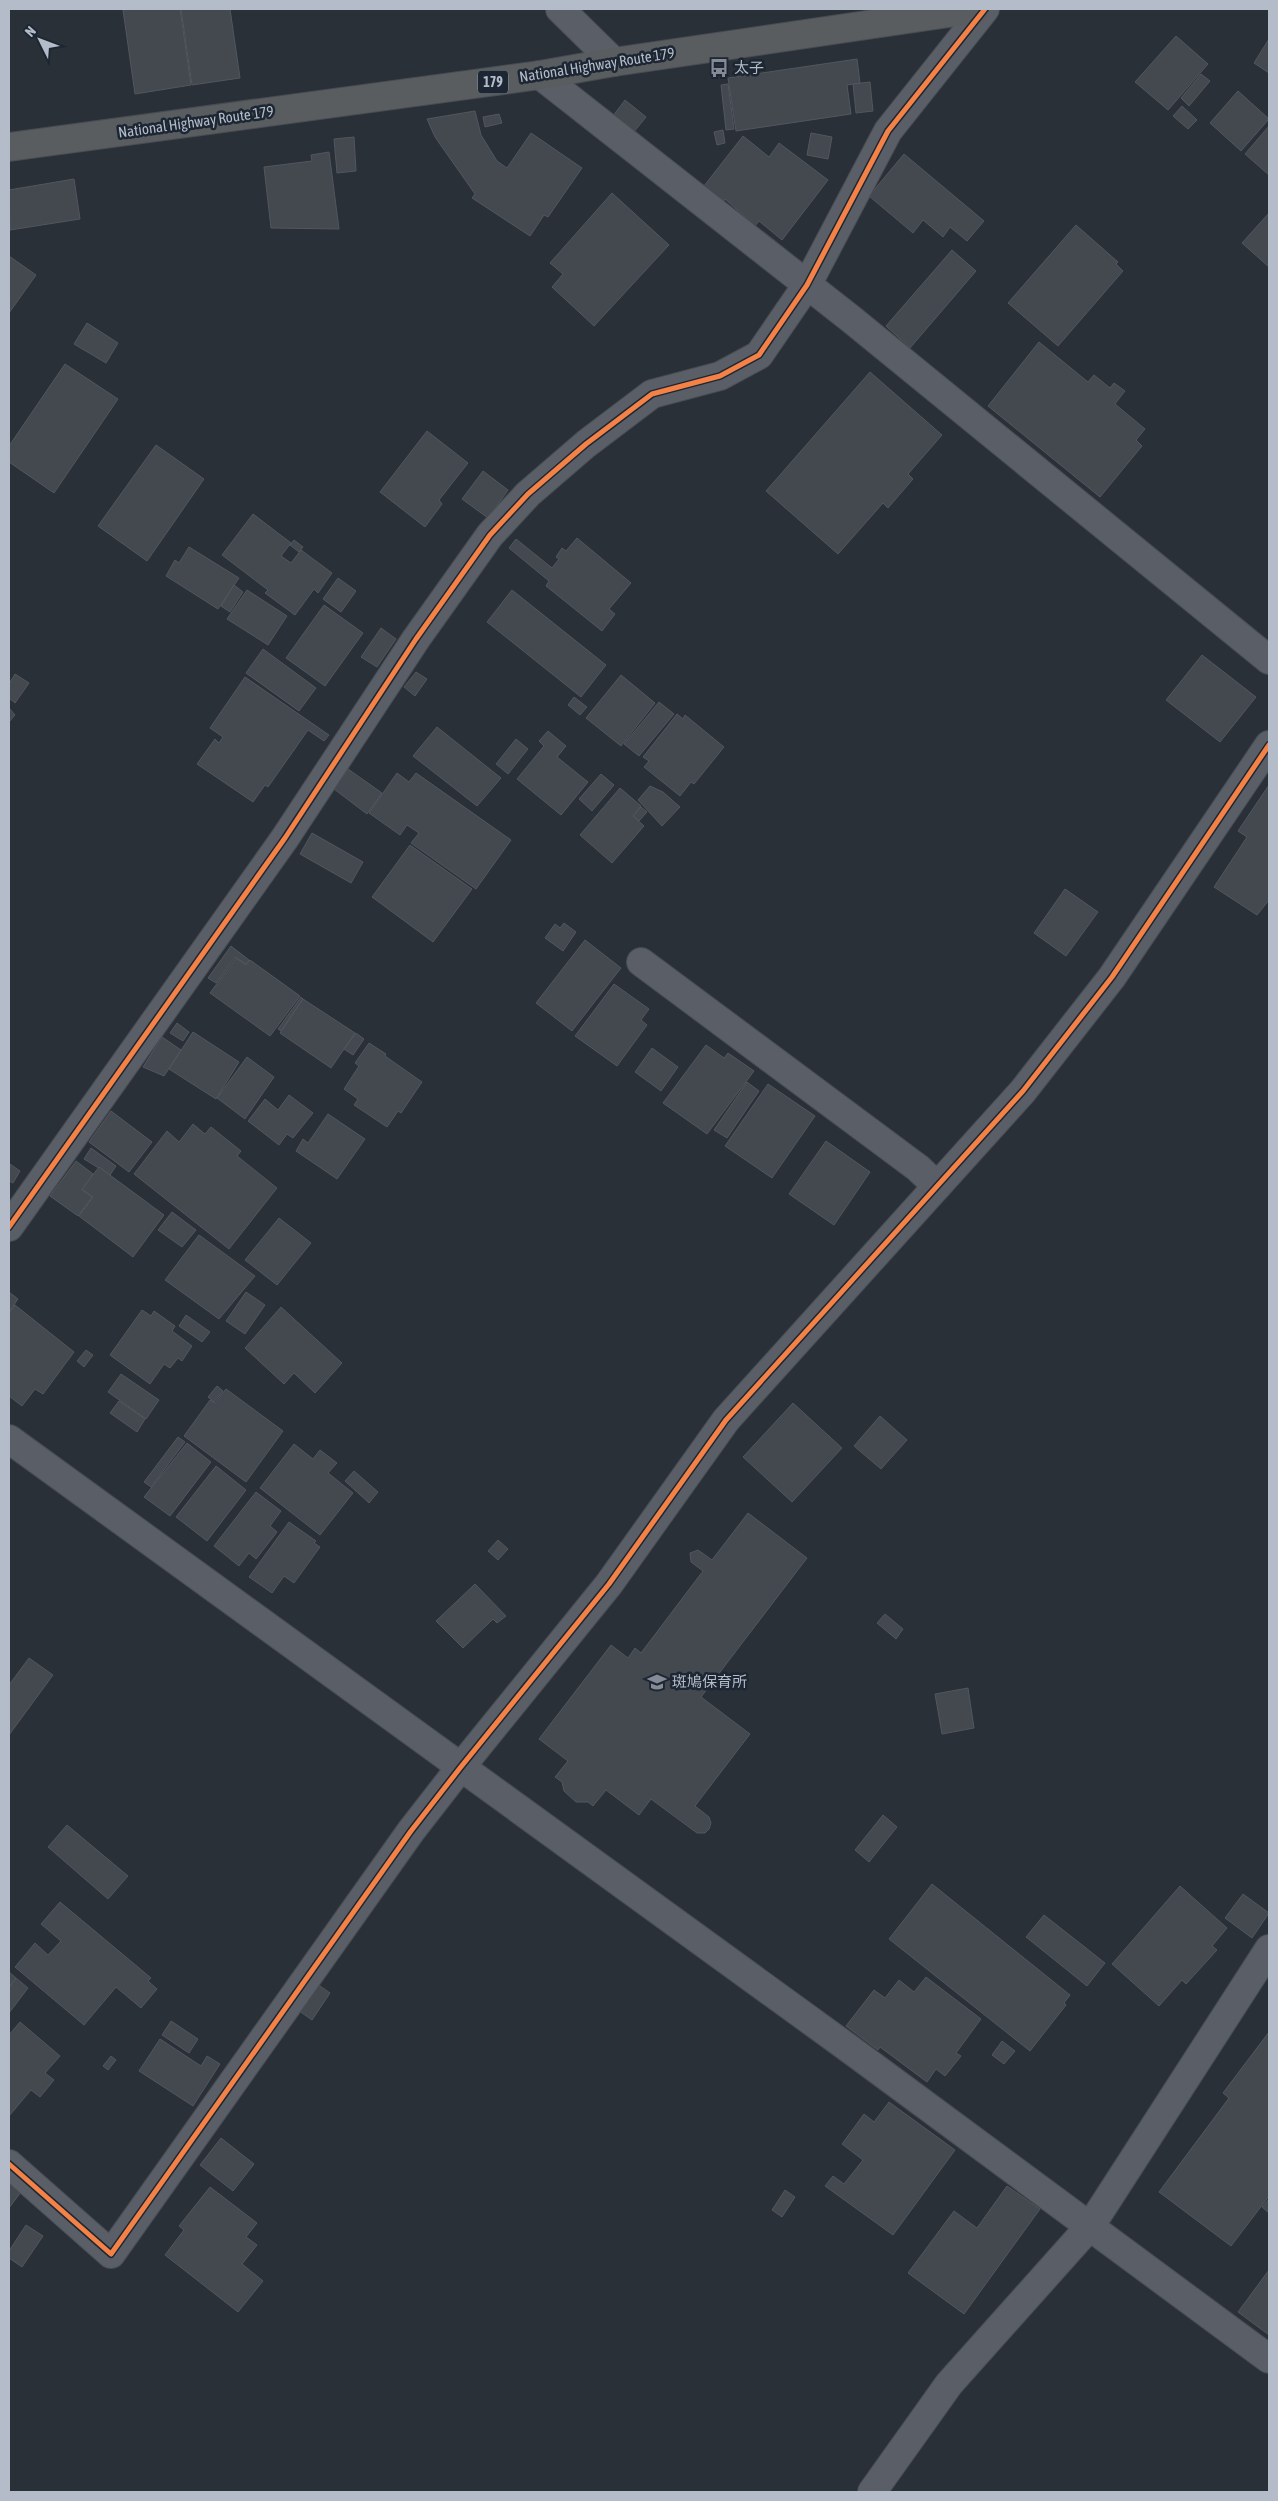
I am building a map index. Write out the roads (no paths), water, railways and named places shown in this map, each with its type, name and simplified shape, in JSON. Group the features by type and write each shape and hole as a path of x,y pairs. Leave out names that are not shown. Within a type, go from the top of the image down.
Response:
{"highway":[{"name":"National Highway Route 179","path":"9,147 540,75 614,62 976,9"}],"street":[{"path":"560,9 614,62"},
{"path":"9,1227 285,838 416,639 490,535 528,494 586,444 652,394 720,376 759,355 808,285 888,130 985,9"},
{"path":"540,75 808,285 1269,660"},
{"path":"9,2164 111,2254 411,1831 609,1584 726,1420 1023,1091 1112,977 1269,745"},
{"path":"641,962 918,1168 937,1186"},
{"path":"9,1439 1091,2225 1269,2359"},
{"path":"872,2492 949,2384 1091,2225 1269,1949"}],"place":[{"name":"太子","path":"719,68"},
{"name":"斑鳩保育所","path":"657,1682"}]}
